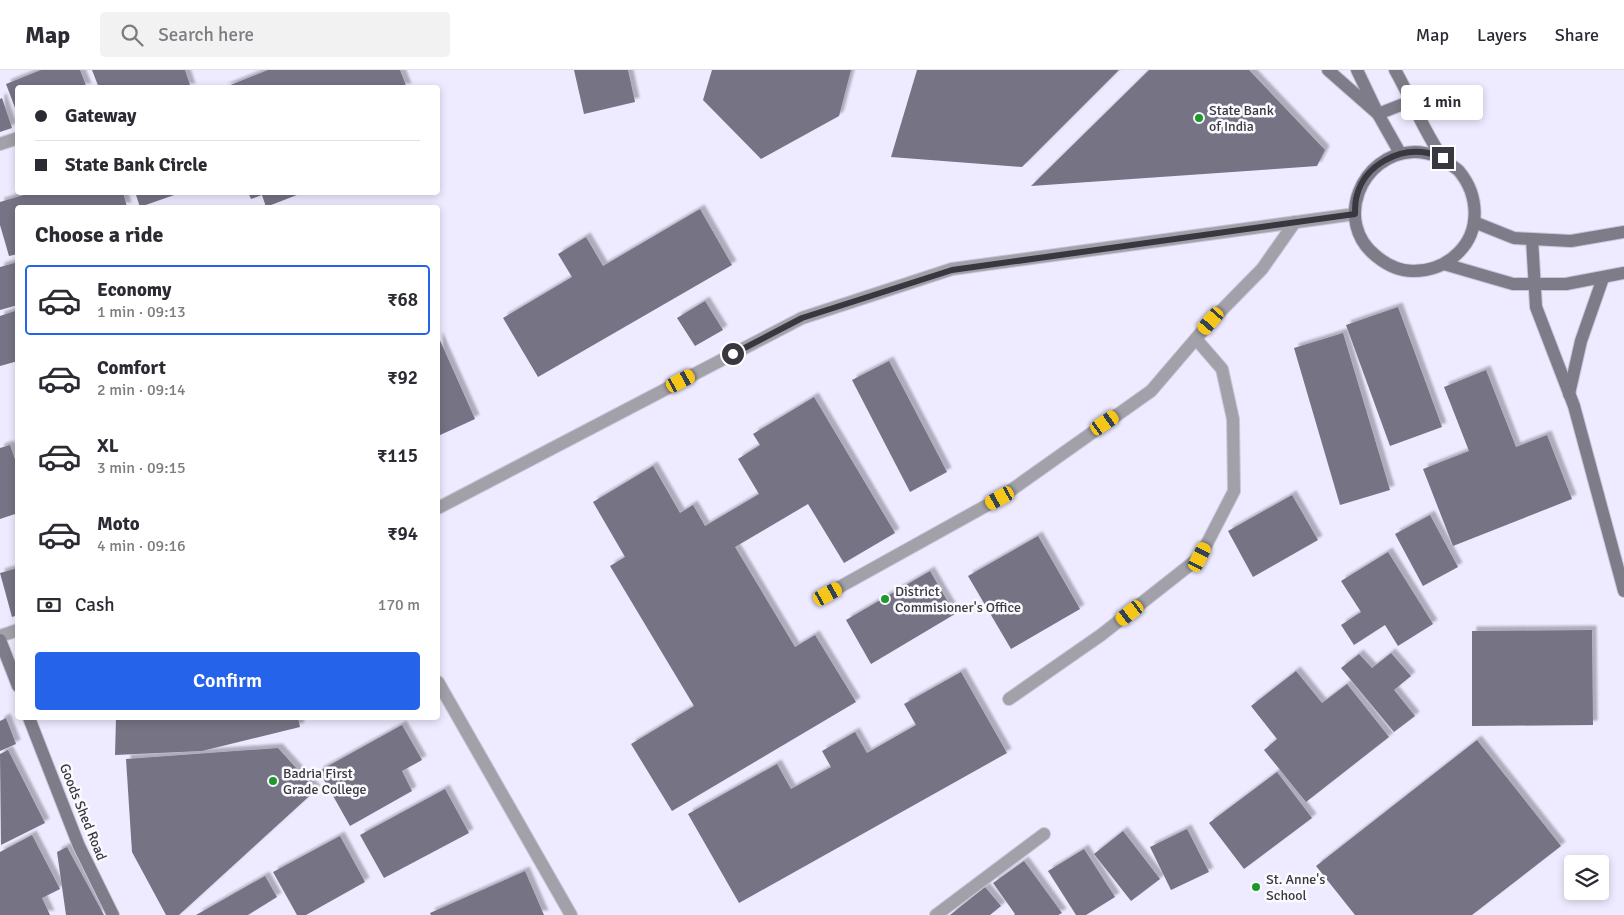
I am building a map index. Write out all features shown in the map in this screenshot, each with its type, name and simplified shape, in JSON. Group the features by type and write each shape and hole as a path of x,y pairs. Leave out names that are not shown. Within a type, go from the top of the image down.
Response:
{"street":[{"path":"1328,70 1378,114"},
{"path":"1357,70 1378,114 1400,153"},
{"path":"1395,70 1443,158"},
{"path":"1378,114 1411,102"},
{"path":"0,144 15,139"},
{"path":"1400,153 1429,153 1443,158 1458,170 1469,185 1475,203 1474,222 1468,239 1458,253 1444,264 1424,271 1404,271 1385,264 1369,251 1358,234 1355,214 1357,194 1366,176 1381,162 1400,153"},
{"path":"440,507 802,318 952,270 1355,214"},
{"path":"828,594 1000,498 1151,391 1196,339 1262,269 1295,222"},
{"path":"1474,222 1514,238 1570,241 1624,232"},
{"path":"1532,239 1536,307 1574,406 1624,592"},
{"path":"1444,264 1513,284 1566,284 1624,273"},
{"path":"1569,394 1581,341 1603,278"},
{"path":"1008,698 1101,635 1200,557 1234,491 1234,437 1233,419 1222,369 1196,339"},
{"path":"0,636 15,631"},
{"path":"0,640 15,678"},
{"path":"440,686 571,915"},
{"name":"Goods Shed Road","path":"31,720 79,846 113,915"},
{"path":"936,915 1044,834"}],"building":[{"path":"41,70 80,70 86,85 15,85 15,108 6,84"},
{"path":"92,70 185,70 190,85 98,85"},
{"path":"268,70 400,70 406,85 230,85"},
{"path":"574,70 628,70 635,102 584,114"},
{"path":"712,70 851,70 839,116 761,159 703,100"},
{"path":"917,70 1119,70 1022,167 891,157"},
{"path":"1149,70 1249,70 1325,150 1317,166 1031,186"},
{"path":"2,98 12,128 0,132 0,99"},
{"path":"24,195 124,195 126,205 15,205 15,255 9,256 0,225 0,202"},
{"path":"136,195 174,195 146,205 139,205"},
{"path":"249,195 262,195 251,199"},
{"path":"262,195 297,195 271,205 265,205"},
{"path":"700,209 732,265 538,377 503,318 572,277 558,254 586,237 603,266"},
{"path":"15,263 15,306 0,310 0,267"},
{"path":"705,301 723,330 695,346 677,318"},
{"path":"1398,307 1442,427 1390,446 1346,325"},
{"path":"15,311 15,362 0,366 0,316"},
{"path":"1343,333 1390,490 1340,505 1294,348"},
{"path":"440,340 475,419 440,435"},
{"path":"889,361 947,472 910,492 852,380"},
{"path":"1486,370 1516,447 1547,435 1572,499 1453,546 1423,469 1469,451 1444,387"},
{"path":"814,397 895,533 844,563 808,504 735,547 795,647 815,635 856,702 672,811 631,744 694,706 610,566 625,557 593,502 653,466 680,513 693,505 705,526 759,494 738,459 760,445 753,434"},
{"path":"10,445 15,459 15,514 0,519 0,448"},
{"path":"1292,495 1318,540 1253,577 1228,531"},
{"path":"1430,515 1458,567 1423,586 1395,534"},
{"path":"1038,536 1080,609 1011,649 968,576"},
{"path":"1388,552 1433,624 1398,646 1385,625 1354,645 1341,625 1361,612 1341,581"},
{"path":"15,569 15,616 12,617 0,573"},
{"path":"930,571 955,614 871,664 846,620"},
{"path":"1592,630 1593,725 1472,726 1472,631"},
{"path":"1391,653 1411,676 1394,690 1415,716 1394,732 1341,668 1359,654 1372,668"},
{"path":"1296,671 1322,703 1347,684 1389,737 1306,802 1264,750 1277,739 1251,706"},
{"path":"961,672 1007,753 739,903 688,814 777,764 791,789 831,767 822,751 855,732 867,753 916,725 904,704"},
{"path":"6,718 16,744 0,751 0,721"},
{"path":"116,720 298,720 300,727 202,751 115,755"},
{"path":"402,725 422,760 402,771 412,791 350,826 319,771"},
{"path":"1477,740 1561,846 1472,915 1355,915 1316,866"},
{"path":"278,748 316,790 179,915 166,915 132,852 126,759"},
{"path":"8,750 45,823 1,845 0,754"},
{"path":"1277,772 1312,818 1244,869 1209,823"},
{"path":"445,789 469,833 384,878 360,835"},
{"path":"1187,829 1209,872 1171,890 1150,847"},
{"path":"1123,831 1160,879 1131,901 1094,854"},
{"path":"32,835 60,889 42,898 50,915 0,915 0,852"},
{"path":"340,836 365,882 306,915 297,915 273,872"},
{"path":"67,847 104,915 66,915 57,852"},
{"path":"1084,849 1115,897 1086,915 1076,915 1048,871"},
{"path":"1024,861 1062,913 1058,915 1014,915 993,883"},
{"path":"525,871 544,915 431,915 430,913"},
{"path":"265,876 277,897 248,915 196,915"},
{"path":"985,887 1001,906 990,915 950,915"}],"place":[{"name":"State Bank of India","path":"1199,118"},
{"name":"District Commisioner's Office","path":"885,599"},
{"name":"Badria First Grade College","path":"273,781"},
{"name":"St. Anne's School","path":"1256,887"}],"route":[{"path":"733,354 802,318 952,270 1355,214 1357,194 1366,176 1381,162 1400,153 1414,152 1429,153 1443,158"}]}
